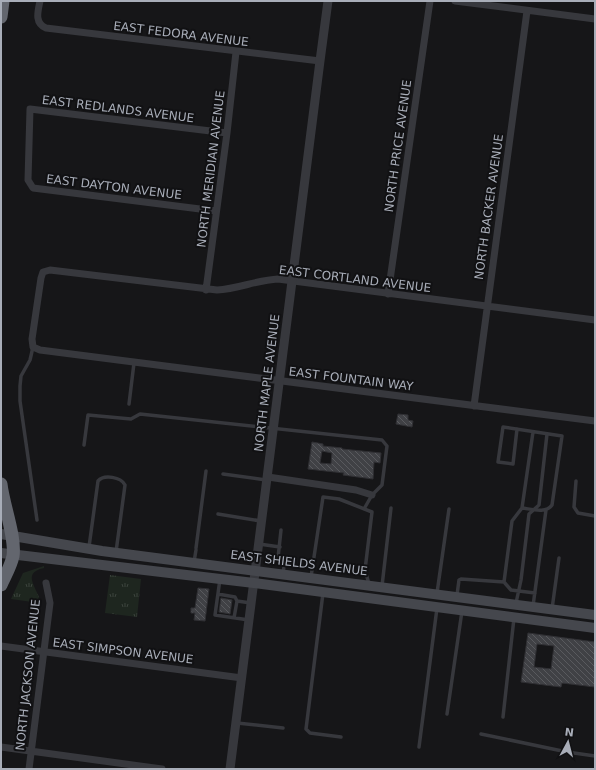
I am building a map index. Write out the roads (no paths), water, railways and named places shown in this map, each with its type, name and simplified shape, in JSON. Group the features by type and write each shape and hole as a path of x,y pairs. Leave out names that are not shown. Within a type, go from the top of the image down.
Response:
{"highway":[{"path":"1,16 3,1"},
{"path":"1,484 7,553 11,564 1,585"}],"main road":[{"name":"EAST SHIELDS AVENUE","path":"6,534 116,553 595,615"},
{"name":"EAST SHIELDS AVENUE","path":"7,553 220,578 595,628"},
{"path":"462,610 472,607 510,610 516,604"}],"street":[{"name":"EAST FEDORA AVENUE","path":"40,1 38,15 40,24 46,28 320,61"},
{"name":"NORTH MAPLE AVENUE","path":"230,769 328,1"},
{"name":"NORTH PRICE AVENUE","path":"388,294 430,1"},
{"path":"455,1 595,19"},
{"name":"NORTH BACKER AVENUE","path":"474,406 527,11"},
{"name":"NORTH MERIDIAN AVENUE","path":"206,290 227,134 236,52"},
{"name":"EAST REDLANDS AVENUE","path":"33,188 28,180 30,109 227,134"},
{"name":"EAST DAYTON AVENUE","path":"33,188 216,210"},
{"name":"EAST CORTLAND AVENUE","path":"33,347 33,331 43,272 50,270 206,290 230,290 268,280 278,279 595,320"},
{"name":"EAST FOUNTAIN WAY","path":"33,347 40,350 134,363 595,421"},
{"path":"268,479 356,490 372,495"},
{"name":"NORTH JACKSON AVENUE","path":"29,769 50,603 46,583"},
{"name":"EAST SIMPSON AVENUE","path":"1,646 242,678"},
{"path":"1,748 162,769"}],"lane":[{"path":"33,347 30,360 21,376 20,401 37,520"},
{"path":"129,404 134,363"},
{"path":"84,444 88,416 131,419 140,414 382,440 387,446 382,484 372,495 364,509"},
{"path":"517,429 513,464 498,462 503,427 517,429 533,432 562,436 552,506 546,510 522,508"},
{"path":"504,582 512,521 522,508 533,432"},
{"path":"516,604 529,514 539,505 547,434"},
{"path":"194,563 206,471"},
{"path":"222,474 268,479"},
{"path":"89,549 98,481 100,478 105,477 119,479 123,481 124,485 116,553"},
{"path":"576,481 574,507 578,513 595,516"},
{"path":"311,578 323,497 340,499 372,512 365,570 369,585"},
{"path":"382,587 391,508"},
{"path":"437,594 449,509"},
{"path":"533,607 546,510"},
{"path":"218,514 262,521"},
{"path":"281,530 278,558 285,560 283,574"},
{"path":"259,544 280,547"},
{"path":"552,609 559,558"},
{"path":"220,578 216,615 249,620"},
{"path":"457,597 459,580 465,578 504,582 511,590 534,593"},
{"path":"324,592 306,729 310,734 341,738"},
{"path":"218,594 233,596 237,602 234,618"},
{"path":"237,602 252,604"},
{"path":"419,747 437,607"},
{"path":"448,714 462,610"},
{"path":"503,717 514,617"},
{"path":"237,723 284,728"},
{"path":"482,734 567,752 595,756"}]}
